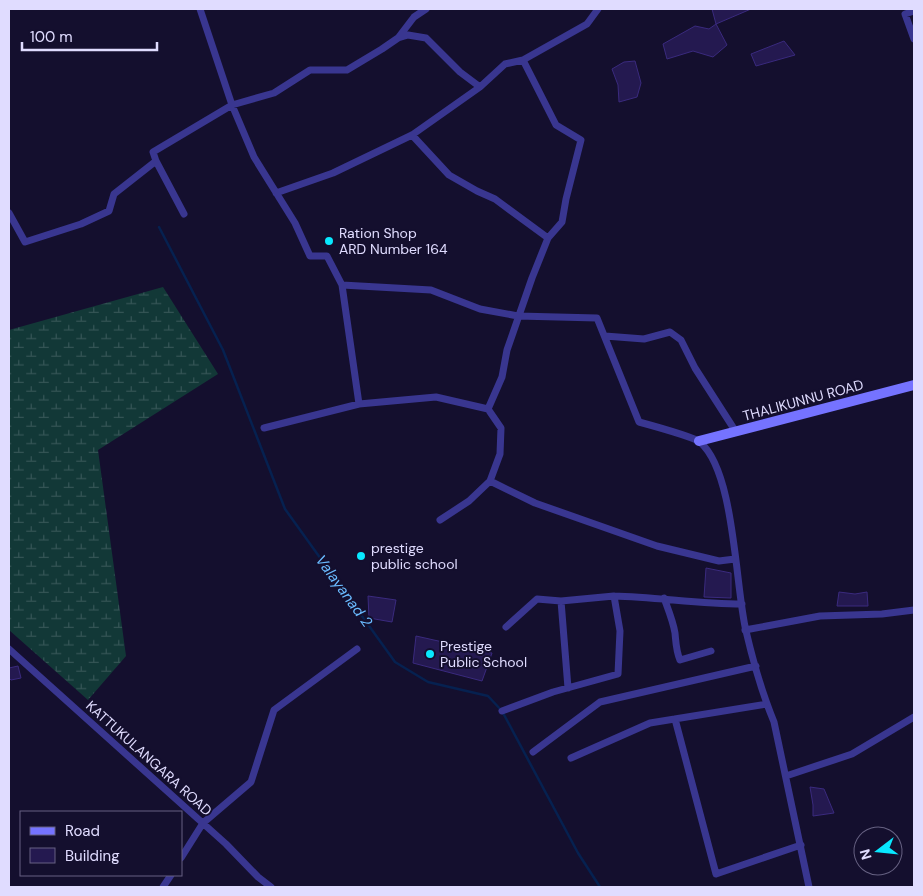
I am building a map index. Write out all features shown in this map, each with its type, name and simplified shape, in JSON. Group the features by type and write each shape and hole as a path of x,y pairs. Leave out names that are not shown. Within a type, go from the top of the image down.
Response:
{"street":[{"path":"200,9 232,105 254,157 294,223 310,256 327,256 342,285 359,404"},
{"path":"398,38 414,17 426,9"},
{"path":"276,193 332,173 412,135 480,87 505,64 523,60 586,24 598,9"},
{"path":"914,10 905,14 914,38"},
{"path":"184,214 153,152 232,105 274,93 310,70 347,70 398,38 408,35 426,38 460,72 480,87"},
{"path":"488,409 502,377 507,350 518,316 548,238 562,222 581,140 556,125 523,60"},
{"path":"412,135 449,174 477,191 496,198 548,238"},
{"path":"9,213 25,242 81,224 109,211 114,194 156,161"},
{"path":"342,285 431,290 480,309 518,316 597,318 639,422 699,441 713,459 724,486 745,630 766,704 774,722 809,887"},
{"path":"605,336 644,339 670,332 680,340 695,368 736,432"},
{"name":"THALIKUNNU ROAD","path":"699,441 914,385"},
{"path":"264,428 359,404 436,397 488,409 501,428 500,454 490,481 469,501 440,520"},
{"path":"490,481 535,503 657,546 719,561 735,559"},
{"path":"506,626 537,599 561,601 614,596 742,604"},
{"path":"502,711 568,688 618,674 620,631 614,596"},
{"path":"664,598 675,631 676,651 680,660 711,652"},
{"path":"561,601 568,688"},
{"path":"745,630 820,616 882,614 914,610"},
{"name":"KATTUKULANGARA ROAD","path":"9,649 203,823 271,887"},
{"path":"182,856 203,823 251,782 274,710 357,649"},
{"path":"532,752 600,702 756,666"},
{"path":"571,758 650,722 766,704"},
{"path":"786,776 852,754 914,717"},
{"path":"675,719 716,874 801,845"},
{"path":"163,887 170,876"}],"green space":[{"path":"163,287 218,374 98,450 126,656 88,700 9,630 9,330"}],"building":[{"path":"712,9 751,9 716,24"},
{"path":"716,24 727,45 713,57 693,51 667,59 663,44 695,26 709,29"},
{"path":"784,41 795,55 756,66 751,54"},
{"path":"635,61 641,83 637,97 619,102 618,85 612,69 624,62"},
{"path":"706,568 731,573 731,598 704,597"},
{"path":"839,592 855,594 867,592 868,606 837,606"},
{"path":"368,596 396,600 392,622 369,618"},
{"name":"Prestige Public School","path":"416,636 492,653 482,681 413,663"},
{"path":"18,666 21,678 11,680 9,678 9,668"},
{"path":"810,787 824,789 834,813 813,816"}],"waterway":[{"name":"Valayanad 2","path":"159,227 223,350 285,509 395,662 428,682 488,696 502,711 578,853 600,887"}],"place":[{"name":"Ration Shop ARD Number 164","path":"329,241"},
{"name":"prestige public school","path":"361,556"},
{"name":"Prestige Public School","path":"430,654"}]}
